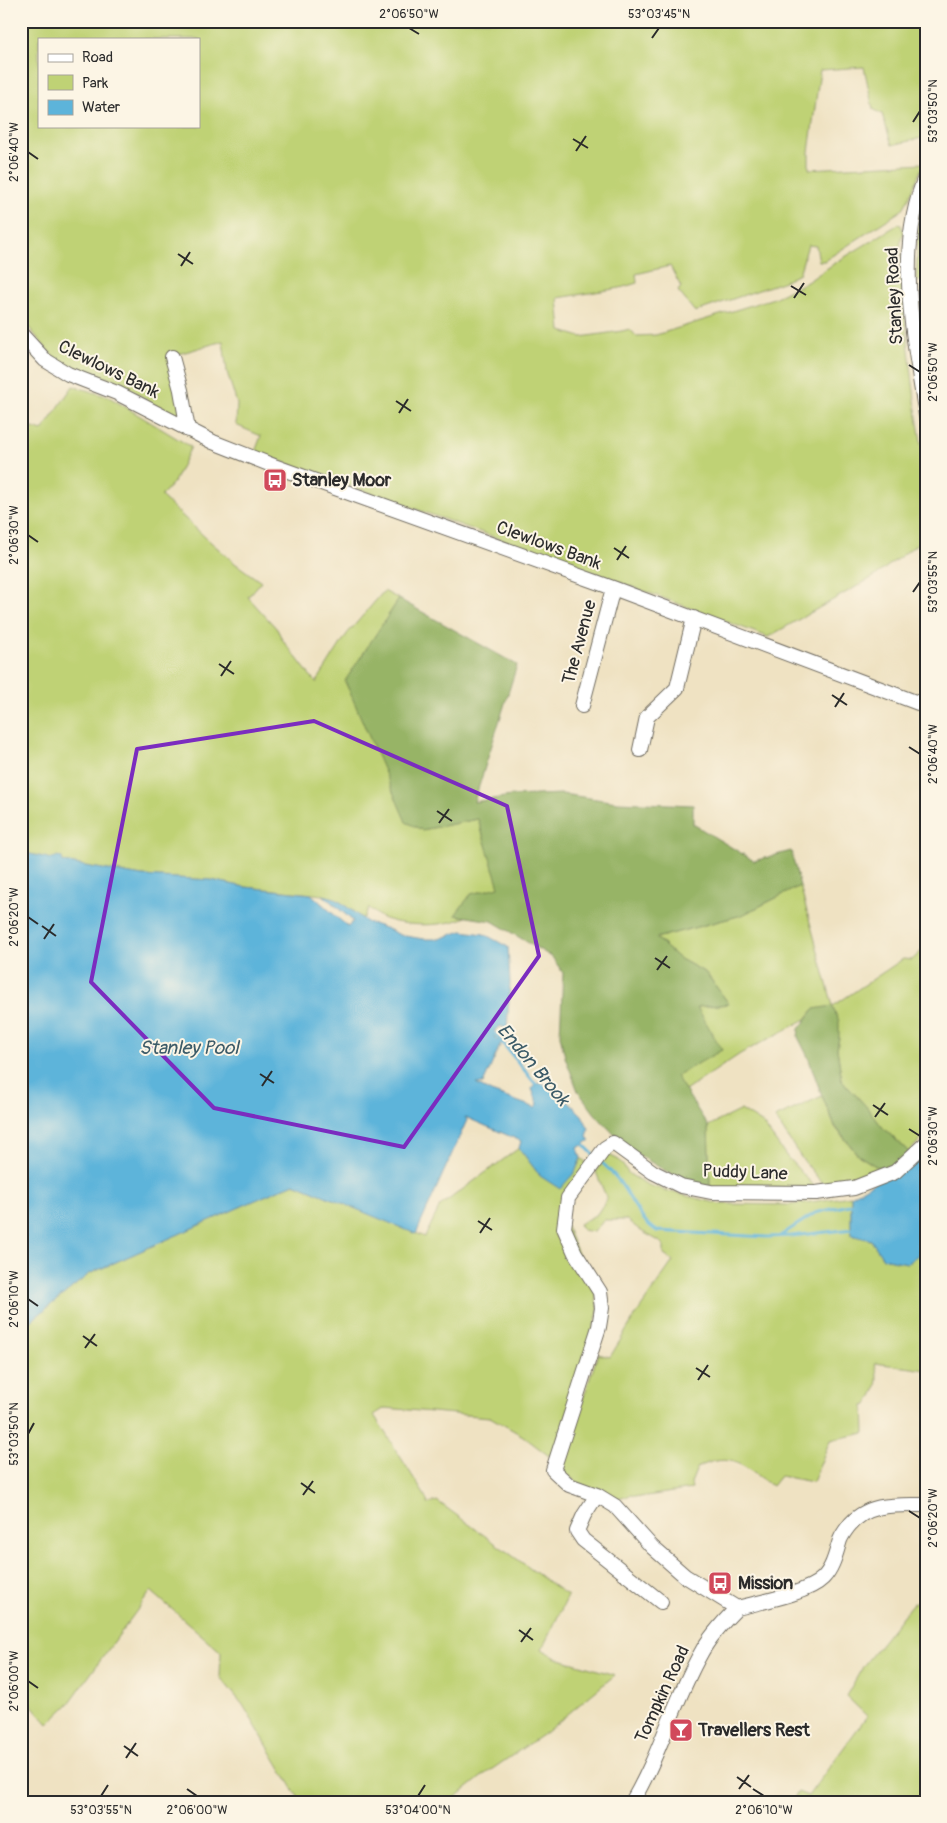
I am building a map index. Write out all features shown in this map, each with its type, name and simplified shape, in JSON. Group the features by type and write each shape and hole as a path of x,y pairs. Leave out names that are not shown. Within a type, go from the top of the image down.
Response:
{"street":[{"name":"Stanley Road","path":"926,175 910,228 909,257 910,306 926,416"},
{"name":"Clewlows Bank","path":"21,334 45,360 68,374 117,393 213,442 274,466 613,588 926,706"},
{"name":"Clewlows Bank","path":"172,357 181,390 188,430"},
{"name":"The Avenue","path":"582,706 613,588"},
{"path":"640,750 648,717 677,688 694,618"},
{"name":"Puddy Lane","path":"737,1608 685,1576 652,1547 615,1506 597,1495 569,1484 553,1470 599,1327 602,1308 600,1292 575,1253 564,1228 568,1198 605,1148 613,1143 653,1172 681,1186 711,1192 816,1193 854,1188 895,1172 926,1143"},
{"path":"597,1495 584,1515 577,1531 582,1540 661,1602"},
{"path":"737,1608 812,1587 824,1578 831,1568 842,1536 854,1520 868,1510 888,1505 926,1505"},
{"name":"Tompkin Road","path":"632,1802 642,1786 682,1690 702,1651 719,1626 737,1608"}],"highlighted area":[{"path":"314,721 507,806 539,956 404,1147 214,1108 91,982 137,749"}],"green space":[{"path":"21,21 926,21 926,137 892,145 882,114 873,109 864,67 820,70 809,152 809,169 924,163 902,210 824,261 819,261 816,246 808,245 799,274 785,281 695,312 678,291 681,287 670,266 636,274 637,283 620,288 558,298 561,331 581,337 630,329 636,336 656,335 774,298 807,282 898,224 901,225 904,233 901,238 899,266 917,417 926,471 926,537 875,576 768,637 587,570 255,452 261,436 236,425 237,404 227,372 223,341 168,357 184,421 168,414 130,389 108,378 86,375 59,364 21,318"},
{"path":"926,208 926,280 916,281 919,214"},
{"path":"73,386 109,397 191,447 174,482 161,496 236,564 261,582 248,597 277,629 282,639 316,683 347,634 384,591 399,599 345,682 422,830 478,819 500,887 456,915 466,917 448,923 415,925 385,919 369,908 363,919 335,898 323,895 245,887 211,880 142,876 62,862 21,852 21,429 24,425 42,431"},
{"path":"399,599 517,665 474,802 511,796 562,794 617,802 693,805 693,824 754,861 791,851 800,886 742,915 656,938 677,957 706,973 729,1004 697,1007 722,1050 676,1076 708,1126 710,1187 681,1180 627,1148 595,1114 578,1091 565,1057 560,1035 563,973 552,957 492,921 455,915 471,894 499,887 478,819 422,830 406,822 345,681"},
{"path":"800,886 833,1006 903,959 912,960 926,947 926,1134 909,1152 883,1128 865,1105 842,1081 837,1049 839,1037 814,1009 806,1019 740,1054 685,1091 676,1076 697,1007 729,1004 706,973 677,957 656,938 742,915"},
{"path":"832,1006 839,1021 837,1049 842,1081 865,1105 883,1128 909,1152 901,1161 882,1170 858,1155 835,1126 808,1057 798,1037 799,1029 814,1009"},
{"path":"822,1096 835,1127 858,1155 882,1170 849,1184 826,1188 800,1156 775,1118"},
{"path":"741,1110 763,1124 787,1157 817,1189 710,1187 708,1126"},
{"path":"519,1148 540,1176 575,1172 581,1158 589,1165 560,1212 596,1295 598,1312 556,1450 549,1456 523,1436 490,1417 385,1408 374,1415 425,1496 428,1504 437,1501 568,1596 542,1649 556,1658 615,1675 545,1733 485,1774 450,1802 301,1802 243,1705 220,1677 221,1652 151,1591 68,1705 48,1724 21,1693 21,1329 89,1274 294,1183 425,1237 440,1206"},
{"path":"609,1155 619,1160 629,1174 648,1185 720,1204 790,1205 851,1196 851,1235 871,1240 883,1258 907,1263 921,1237 926,1236 926,1370 875,1363 877,1375 875,1389 867,1405 864,1406 865,1433 830,1440 813,1482 780,1476 772,1486 737,1463 719,1461 697,1468 691,1483 692,1489 640,1497 631,1495 616,1500 589,1489 564,1474 561,1464 565,1446 598,1354 610,1357 635,1316 673,1261 664,1255 664,1246 659,1241 641,1231 627,1220 604,1220 594,1232 582,1230 579,1224 597,1214 607,1199 596,1172 602,1160"},
{"path":"926,1596 926,1802 792,1802 798,1792 808,1796 867,1716 846,1696 864,1665 912,1604"}],"water":[{"name":"Stanley Pool","path":"21,852 53,859 57,856 62,858 63,862 142,876 211,880 245,887 311,894 348,927 353,921 323,895 335,898 367,922 400,935 423,939 439,939 462,931 484,934 508,947 510,983 507,1029 501,1026 495,1030 494,1036 497,1040 502,1041 483,1084 476,1084 491,1092 536,1108 538,1104 532,1089 534,1085 540,1083 555,1089 582,1115 589,1129 587,1137 590,1140 578,1148 581,1158 575,1172 560,1189 540,1176 519,1148 521,1141 465,1117 467,1120 416,1234 294,1183 89,1274 21,1329"},
{"path":"916,1157 926,1159 924,1174 926,1177 926,1236 921,1237 918,1255 907,1263 883,1258 871,1240 851,1235 851,1196"}],"waterway":[{"name":"Endon Brook","path":"491,1031 538,1087"},
{"name":"Endon Brook","path":"582,1143 595,1156"},
{"name":"Endon Brook","path":"600,1161 618,1180 642,1217 657,1231 767,1237 853,1229"},
{"path":"780,1236 815,1213 853,1204"}],"place":[{"name":"Stanley Moor","path":"275,480"},
{"name":"Mission","path":"720,1583"},
{"name":"Travellers Rest","path":"681,1730"}]}
